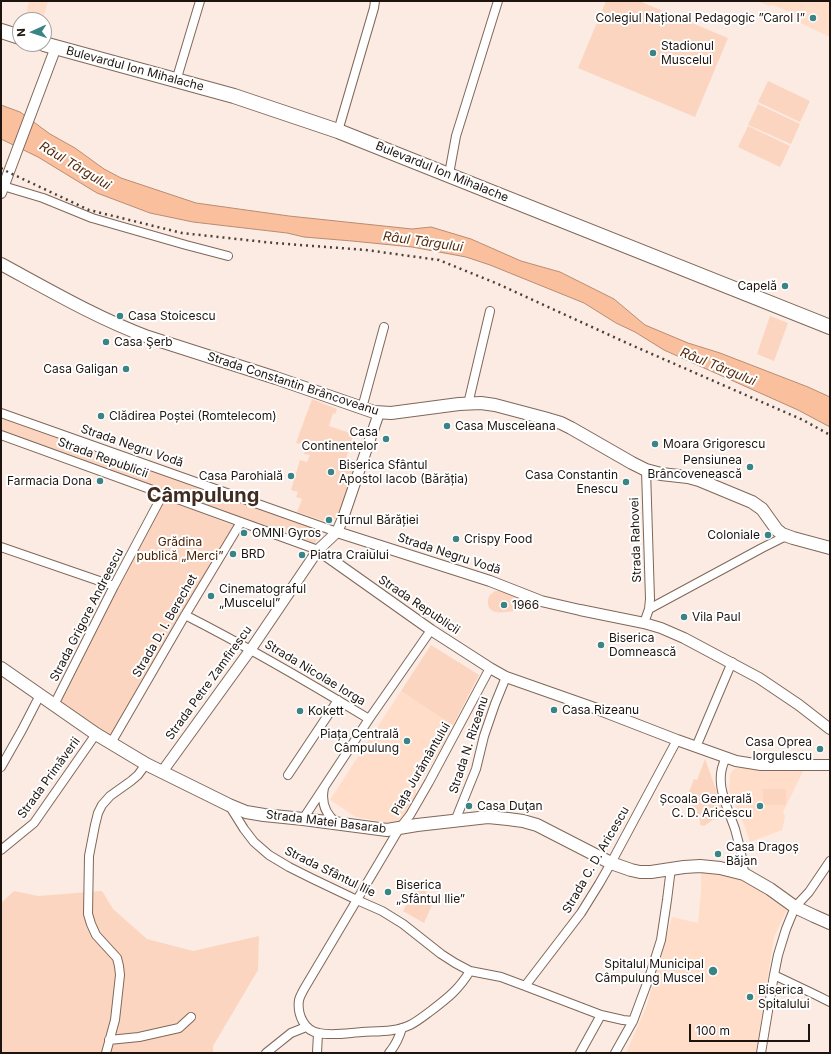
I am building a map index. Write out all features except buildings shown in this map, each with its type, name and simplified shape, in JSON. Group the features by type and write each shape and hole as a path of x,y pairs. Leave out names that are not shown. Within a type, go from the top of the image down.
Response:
{"highway":[{"path":"1,31 12,34"},
{"name":"Bulevardul Ion Mihalache","path":"52,47 234,96 338,131 830,327"}],"main road":[{"name":"Strada Constantin Brâncoveanu","path":"1,264 93,313 148,337 379,413 481,403 495,405 561,423 646,470 699,480 752,502 762,509 777,530 786,536"},
{"path":"786,536 830,548"},
{"name":"Strada Matei Basarab","path":"1,668 96,734 146,764 246,812 388,830 417,825 488,817 523,821 537,825 612,863 631,870 640,872 692,866 707,866 744,874 770,889 795,907 830,923"}],"street":[{"path":"176,81 200,1"},
{"path":"338,131 375,1"},
{"path":"449,174 458,130 498,1"},
{"path":"48,52 36,98 2,189 44,198 92,218 228,256"},
{"path":"468,404 490,311"},
{"path":"362,408 384,327"},
{"name":"Strada Negru Vodă","path":"1,413 337,532 490,580 541,601 661,628 732,662 779,690 830,728"},
{"path":"337,532 379,413"},
{"name":"Strada Republicii","path":"1,435 318,550 431,630 506,677 597,709 726,758 761,765 830,765"},
{"name":"Strada Rahovei","path":"646,470 649,609"},
{"name":"Strada Grigore Andreescu","path":"54,705 114,586 163,494"},
{"name":"Strada D. I. Berechet","path":"111,743 241,522"},
{"name":"Strada Petre Zamfirescu","path":"162,772 251,649 318,550 337,532"},
{"path":"644,623 649,609 786,536"},
{"path":"1,547 114,586"},
{"name":"Strada Nicolae Iorga","path":"185,615 251,649 369,719"},
{"path":"303,819 369,719 431,630"},
{"path":"696,747 732,662"},
{"name":"Piața Jurământului","path":"306,1027 300,1014 299,1006 304,989 399,829 410,815 426,789 490,668"},
{"name":"Strada N. Rizeanu","path":"455,821 476,769 494,704 506,677"},
{"path":"1,767 40,695"},
{"path":"288,774 338,700"},
{"name":"Strada Primăverii","path":"1,850 34,823 96,734"},
{"name":"Strada C. D. Aricescu","path":"525,986 581,913 612,863 677,740"},
{"path":"726,758 721,770 720,783 735,830 743,862 744,874"},
{"path":"106,1053 115,1020 120,975 117,958 96,935 89,919 89,856 94,825 102,806 110,796 138,775 146,764"},
{"path":"325,785 322,796 325,808 332,819 339,824"},
{"name":"Strada Sfântul Ilie","path":"229,805 254,842 269,855 289,867 382,911 403,924 441,954 455,963 470,971 501,977 601,1015 633,1021"},
{"path":"761,1053 778,955 786,929 795,907 809,892 830,861"},
{"path":"615,1053 633,1021 661,940 671,868"},
{"path":"266,1053 291,1033 306,1027 318,1034 351,1033 402,1028 418,1021 454,992 470,971"},
{"path":"774,975 830,1002"},
{"path":"580,1053 601,1015"},
{"path":"109,1040 139,1037 179,1028 191,1017"},
{"path":"389,1053 396,1043 402,1028"},
{"path":"318,1034 318,1053"}],"shaded area":[{"path":"29,1 48,1 45,12 27,12"},
{"name":"Colegiul Național Pedagogic ”Carol I”","path":"757,1 830,1 830,37 796,21 796,15 773,5 769,6"},
{"name":"Piața Centrală Câmpulung","path":"401,691 451,723 449,736 416,788 416,797 401,821 396,824 356,817 330,800"},
{"name":"Școala Generală C. D. Aricescu","path":"805,767 783,812 785,817 782,830 750,842 729,791 730,774 737,768"},
{"name":"Spitalul Municipal Câmpulung Muscel","path":"701,868 746,881 787,910 774,937 756,1053 626,1053 647,1005 672,917 698,923 701,891"}],"green space":[{"name":"Stadionul Muscelul","path":"606,1 639,1 728,38 695,117 578,68"},
{"path":"768,81 810,101 800,122 758,102"},
{"path":"758,104 800,124 791,144 748,125"},
{"path":"748,126 790,146 780,167 738,147"},
{"path":"770,316 788,323 774,361 757,354"},
{"path":"312,399 337,409 335,414 333,413 329,426 350,433 352,429 355,430 345,462 357,466 338,520 326,516 324,521 297,512 302,499 296,497 298,492 291,490 300,460 307,462 310,455 304,454 306,446 303,445 304,443 296,443"},
{"path":"1,415 322,529 313,548 1,434"},
{"name":"Grădina publică „Merci”","path":"164,499 235,526 111,739 58,704"},
{"path":"495,591 500,591 522,599 522,608 516,611 503,612 491,610 488,605 489,596"},
{"path":"431,645 479,675 453,725 401,691"},
{"path":"705,759 724,812 704,826 700,825 700,820 687,797 694,779 697,780"},
{"path":"763,789 786,789 786,805 763,805"},
{"path":"417,887 436,896 424,923 403,911"},
{"path":"14,891 38,896 102,891 113,909 147,939 193,951 259,936 258,970 213,1046 213,1053 1,1053 1,903"}],"water":[{"name":"Râul Târgului","path":"1,105 20,112 50,134 75,148 104,169 121,178 196,203 289,216 412,229 431,227 471,239 521,261 560,272 614,299 645,325 688,343 720,353 808,387 830,397 830,427 798,410 664,350 584,303 490,265 466,257 412,247 304,237 287,233 193,222 150,213 97,193 38,157 1,139"}],"railway":[{"path":"1,168 89,210 182,233 274,243 366,250 439,260 498,284 629,344 803,420 830,435"}],"place":[{"name":"Colegiul Național Pedagogic ”Carol I”","path":"813,18"},
{"name":"Stadionul Muscelul","path":"653,53"},
{"name":"Capelă","path":"785,286"},
{"name":"Casa Stoicescu","path":"120,316"},
{"name":"Casa Şerb","path":"106,342"},
{"name":"Casa Galigan","path":"126,369"},
{"name":"Clădirea Poștei (Romtelecom)","path":"101,416"},
{"name":"Casa Musceleana","path":"447,426"},
{"name":"Casa Continentelor","path":"386,439"},
{"name":"Moara Grigorescu","path":"655,444"},
{"name":"Pensiunea Brâncovenească","path":"750,467"},
{"name":"Biserica Sfântul Apostol Iacob (Bărăția)","path":"331,472"},
{"name":"Casa Parohială","path":"291,476"},
{"name":"Farmacia Dona","path":"100,481"},
{"name":"Casa Constantin Enescu","path":"626,482"},
{"name":"Turnul Bărăției","path":"329,520"},
{"name":"OMNI Gyros","path":"244,533"},
{"name":"Coloniale","path":"768,535"},
{"name":"Crispy Food","path":"456,539"},
{"name":"BRD","path":"233,554"},
{"name":"Piatra Craiului","path":"302,555"},
{"name":"Cinematograful „Muscelul”","path":"211,596"},
{"name":"1966","path":"504,605"},
{"name":"Vila Paul","path":"684,617"},
{"name":"Biserica Domnească","path":"601,645"},
{"name":"Casa Rizeanu","path":"554,710"},
{"name":"Kokett","path":"300,711"},
{"name":"Piața Centrală Câmpulung","path":"407,741"},
{"name":"Casa Oprea Iorgulescu","path":"820,749"},
{"name":"Casa Duţan","path":"469,806"},
{"name":"Școala Generală C. D. Aricescu","path":"760,806"},
{"name":"Casa Dragoș Băjan","path":"718,854"},
{"name":"Biserica „Sfântul Ilie”","path":"388,892"},
{"name":"Spitalul Municipal Câmpulung Muscel","path":"713,971"},
{"name":"Biserica Spitalului","path":"750,997"}],"district":[{"name":"Câmpulung","path":"203,496"}]}
